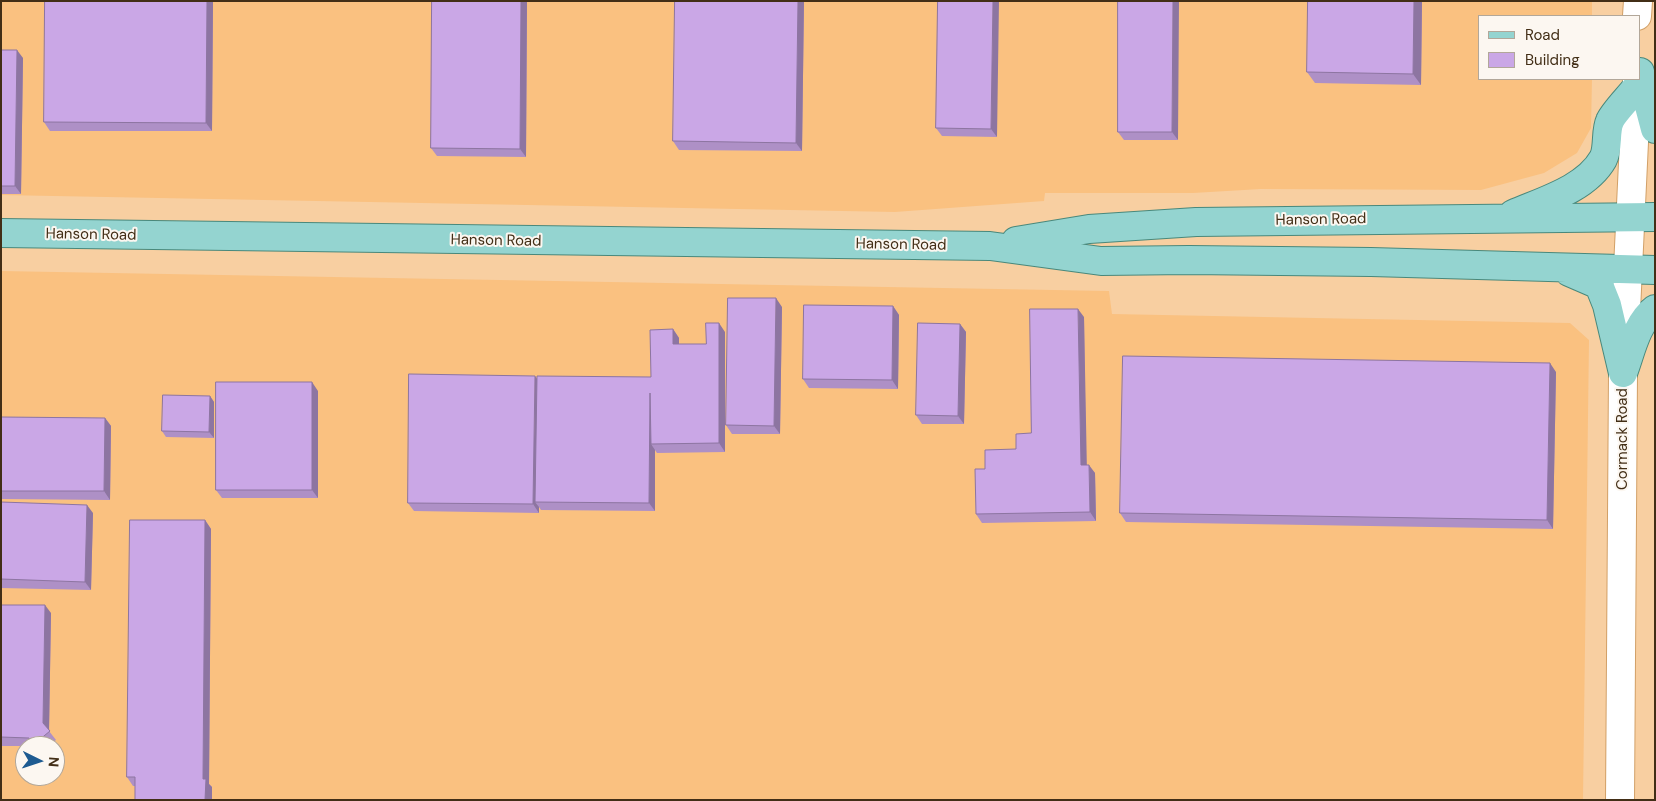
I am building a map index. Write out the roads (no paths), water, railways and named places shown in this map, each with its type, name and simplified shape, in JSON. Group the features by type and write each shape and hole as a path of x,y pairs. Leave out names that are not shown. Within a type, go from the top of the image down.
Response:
{"main road":[{"path":"1638,80 1655,129"},
{"path":"1502,218 1561,193 1579,183 1594,171 1604,156 1610,120 1638,80"},
{"name":"Hanson Road","path":"990,246 1089,228 1196,222 1643,217"},
{"name":"Hanson Road","path":"1,234 990,246 1102,261 1352,262 1655,270"},
{"path":"1543,266 1574,273 1599,284 1607,305 1624,373"},
{"path":"1624,373 1637,334 1647,316 1655,309"}],"street":[{"path":"1638,1 1638,15"},
{"name":"Cormack Road","path":"1620,800 1624,373 1628,270 1643,217 1638,80"}]}
